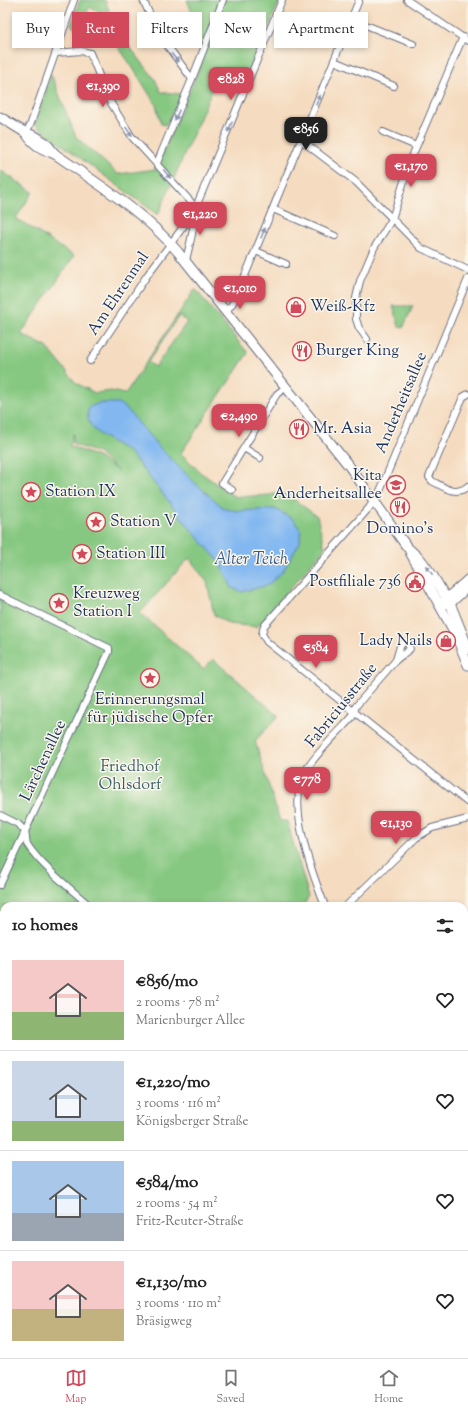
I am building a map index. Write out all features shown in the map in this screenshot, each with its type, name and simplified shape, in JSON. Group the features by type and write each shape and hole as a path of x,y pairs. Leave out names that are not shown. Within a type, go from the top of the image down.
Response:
{"main road":[{"path":"0,117 26,134 31,142 36,146 55,154 132,208 170,242 226,310 374,500 407,547 415,564 440,604 456,633 468,665"},
{"path":"407,547 421,560 448,601 468,648"}],"street":[{"path":"26,134 74,0"},
{"path":"143,0 160,36 192,79"},
{"path":"157,163 223,0"},
{"path":"186,261 194,210 282,0"},
{"path":"354,12 359,0"},
{"path":"367,340 357,325 355,309 357,293 374,248 392,219 416,146 465,39 407,0"},
{"path":"368,26 413,44"},
{"path":"226,310 231,306 237,295 339,48"},
{"path":"56,53 81,51 90,53 109,100 132,137 191,202 194,210"},
{"path":"334,61 394,86"},
{"path":"383,132 416,146"},
{"path":"301,140 356,182 421,248 468,270"},
{"path":"273,209 335,236"},
{"name":"Am Ehrenmal","path":"90,361 170,242 194,210"},
{"path":"256,251 286,264"},
{"name":"Anderheitsallee","path":"355,710 267,642 262,634 264,626 374,500 380,491 468,279"},
{"path":"232,490 222,482 277,394 286,387"},
{"path":"468,394 463,397 430,477 432,481 457,492 462,491 468,486"},
{"path":"244,448 260,458"},
{"path":"448,601 468,579"},
{"path":"440,604 448,601 468,587"},
{"name":"Lärchenallee","path":"0,595 109,648 109,652 0,885"},
{"name":"Fabriciusstraße","path":"324,902 299,822 297,804 300,785 306,770 353,716 356,706 396,660"},
{"path":"355,710 468,803"},
{"path":"0,815 18,824 25,831 26,842 31,848 50,870 86,902"},
{"path":"350,902 416,838 432,828 467,818"}],"green space":[{"path":"80,0 105,0 110,12 98,12 90,7 87,12 76,12"},
{"path":"187,0 280,0 266,33 266,12 210,12 210,48 260,48 248,75 217,79 158,215 35,125 51,74 76,137 118,174 156,169 202,62 202,12 192,12"},
{"path":"129,46 155,79 161,92 182,94 166,125 161,124 156,105 119,48 129,48"},
{"name":"Friedhof Ohlsdorf","path":"0,170 33,192 16,218 74,256 21,334 47,347 76,383 95,393 111,391 125,394 195,289 248,353 181,453 200,472 237,497 270,495 277,493 286,494 317,516 325,548 257,627 229,624 214,615 207,582 189,558 140,613 203,669 213,659 279,716 255,741 280,821 287,821 309,897 306,902 0,902","holes":["179,316 187,322 155,367 148,362","73,434 73,444 98,453 118,471 98,457 70,446"]},
{"path":"393,306 413,306 403,328 399,327"}],"water":[{"name":"Alter Teich","path":"100,403 118,403 127,409 158,446 195,483 225,509 239,511 275,509 293,519 301,531 300,542 283,571 268,585 242,592 232,588 220,562 193,532 131,454 101,435 90,423 88,416 89,407"}],"place":[{"name":"Weiß-Kfz","path":"296,307"},
{"name":"Burger King","path":"302,351"},
{"name":"Mr. Asia","path":"299,429"},
{"name":"Kita Anderheitsallee","path":"396,485"},
{"name":"Station IX","path":"31,492"},
{"name":"Domino's","path":"400,507"},
{"name":"Station V","path":"96,522"},
{"name":"Station III","path":"82,554"},
{"name":"Postfiliale 736","path":"415,582"},
{"name":"Kreuzweg Station I","path":"59,603"},
{"name":"Lady Nails","path":"446,641"},
{"name":"Erinnerungsmal für jüdische Opfer","path":"150,678"}]}
